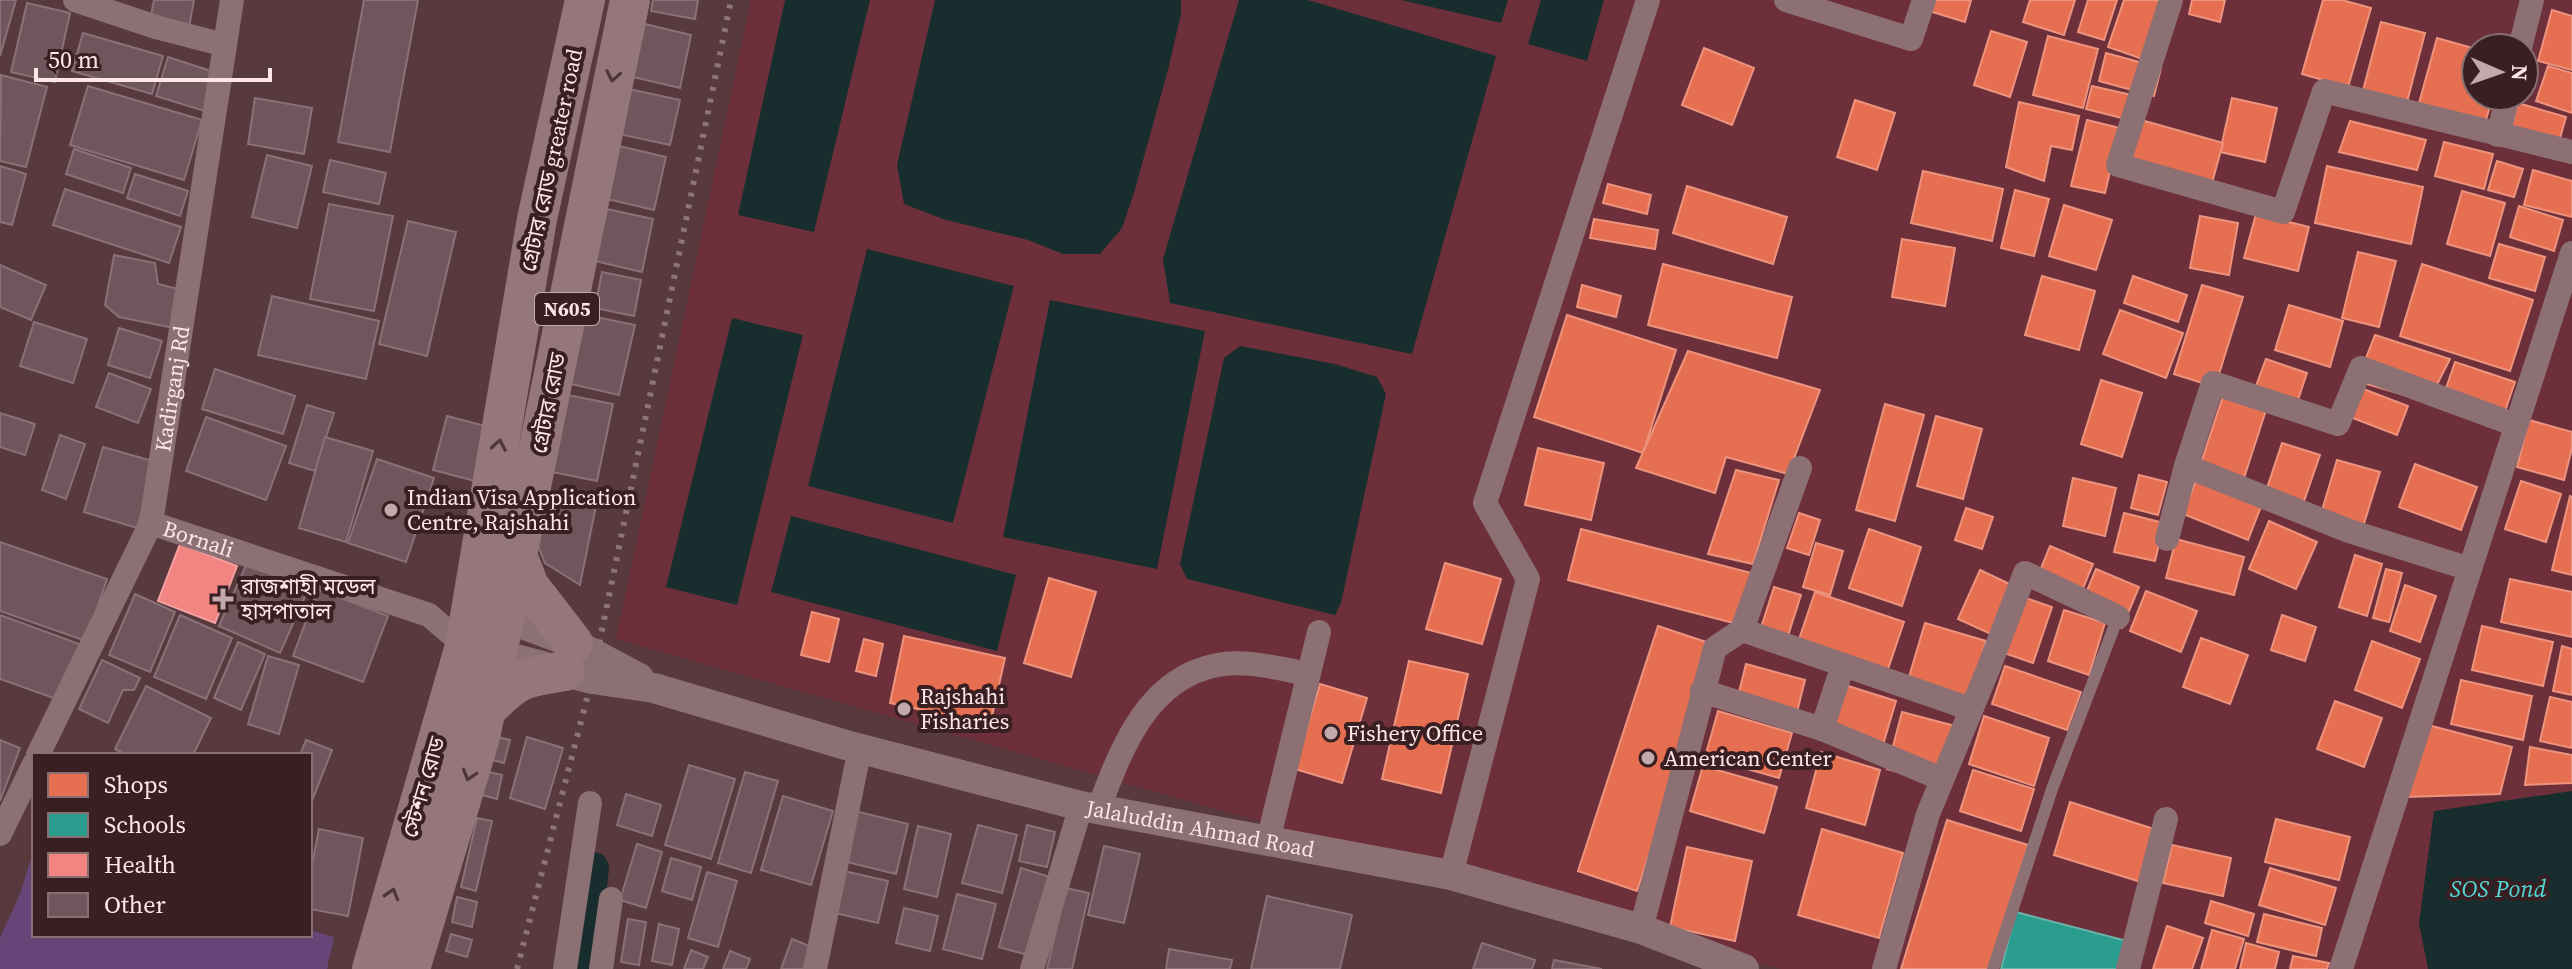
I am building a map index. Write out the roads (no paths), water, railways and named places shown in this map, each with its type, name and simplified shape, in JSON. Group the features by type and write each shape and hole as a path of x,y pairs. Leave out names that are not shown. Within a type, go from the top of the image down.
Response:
{"highway":[{"name":"গ্রেটার রোড greater road","path":"485,631 537,219 585,0"},
{"name":"গ্রেটার রোড","path":"485,631 517,555 630,0"},
{"path":"486,710 524,677 569,657 529,586 517,555"},
{"name":"স্টেশন রোড","path":"410,969 486,710 485,631"},
{"name":"স্টেশন রোড","path":"372,969 485,631"}],"street":[{"path":"75,0 159,28 225,45"},
{"name":"Kadirganj Rd","path":"39,753 151,523 232,0"},
{"path":"1451,875 1528,579 1485,503 1648,0"},
{"path":"1786,0 1911,39 1924,0"},
{"path":"2171,0 2118,165 2283,212 2324,91 2572,152"},
{"path":"2524,32 2532,0"},
{"path":"2498,135 2504,112"},
{"path":"2341,969 2572,253"},
{"path":"2167,539 2186,466 2213,383 2338,424 2361,368 2516,425"},
{"path":"2186,466 2349,531 2470,569"},
{"path":"1641,929 1715,648 1742,630 1800,468"},
{"name":"Bornali","path":"151,523 485,631"},
{"path":"1884,969 1928,814 2025,573 2118,617"},
{"path":"429,615 485,631"},
{"path":"1742,630 1971,709"},
{"name":"Jalaluddin Ahmad Road","path":"485,631 654,688 860,748 1089,808 1451,875 1641,929 1744,969"},
{"path":"1268,841 1319,632"},
{"path":"1032,969 1089,808 1136,723 1155,699 1182,677 1218,665 1253,665 1309,674"},
{"path":"1822,729 1843,665"},
{"path":"1702,691 1822,729 1942,779"},
{"path":"815,969 860,748"},
{"path":"0,834 32,768"},
{"path":"565,969 590,803"},
{"path":"2128,969 2166,819"},
{"path":"601,969 611,899"}],"lane":[{"path":"1993,969 2052,789 2118,617"}],"water":[{"path":"785,0 870,0 814,232 738,215"},
{"path":"935,0 1181,0 1181,14 1168,70 1134,193 1122,228 1100,254 1063,254 1028,240 946,220 904,204 897,165"},
{"path":"1239,0 1308,0 1496,56 1412,354 1170,303 1163,259"},
{"path":"1401,0 1508,0 1501,23"},
{"path":"1541,0 1604,0 1587,61 1528,44"},
{"path":"867,249 1014,286 953,523 808,486"},
{"path":"1050,300 1205,331 1157,569 1003,537"},
{"path":"732,318 803,335 737,605 666,587"},
{"path":"1240,346 1335,364 1377,377 1386,394 1341,603 1335,615 1187,579 1180,564 1224,358"},
{"path":"791,516 1016,575 997,651 771,592"},
{"name":"SOS Pond","path":"2572,791 2572,969 2428,969 2419,923 2434,811"}],"waterway":[{"path":"582,969 593,868"}],"railway":[{"path":"517,969 592,679 731,0"}],"place":[{"name":"Indian Visa Application Centre, Rajshahi","path":"391,510"},
{"name":"রাজশাহী মডেল হাসপাতাল","path":"223,599"},
{"name":"Rajshahi Fisharies","path":"904,709"},
{"name":"Fishery Office","path":"1331,733"},
{"name":"American Center","path":"1648,758"}]}
